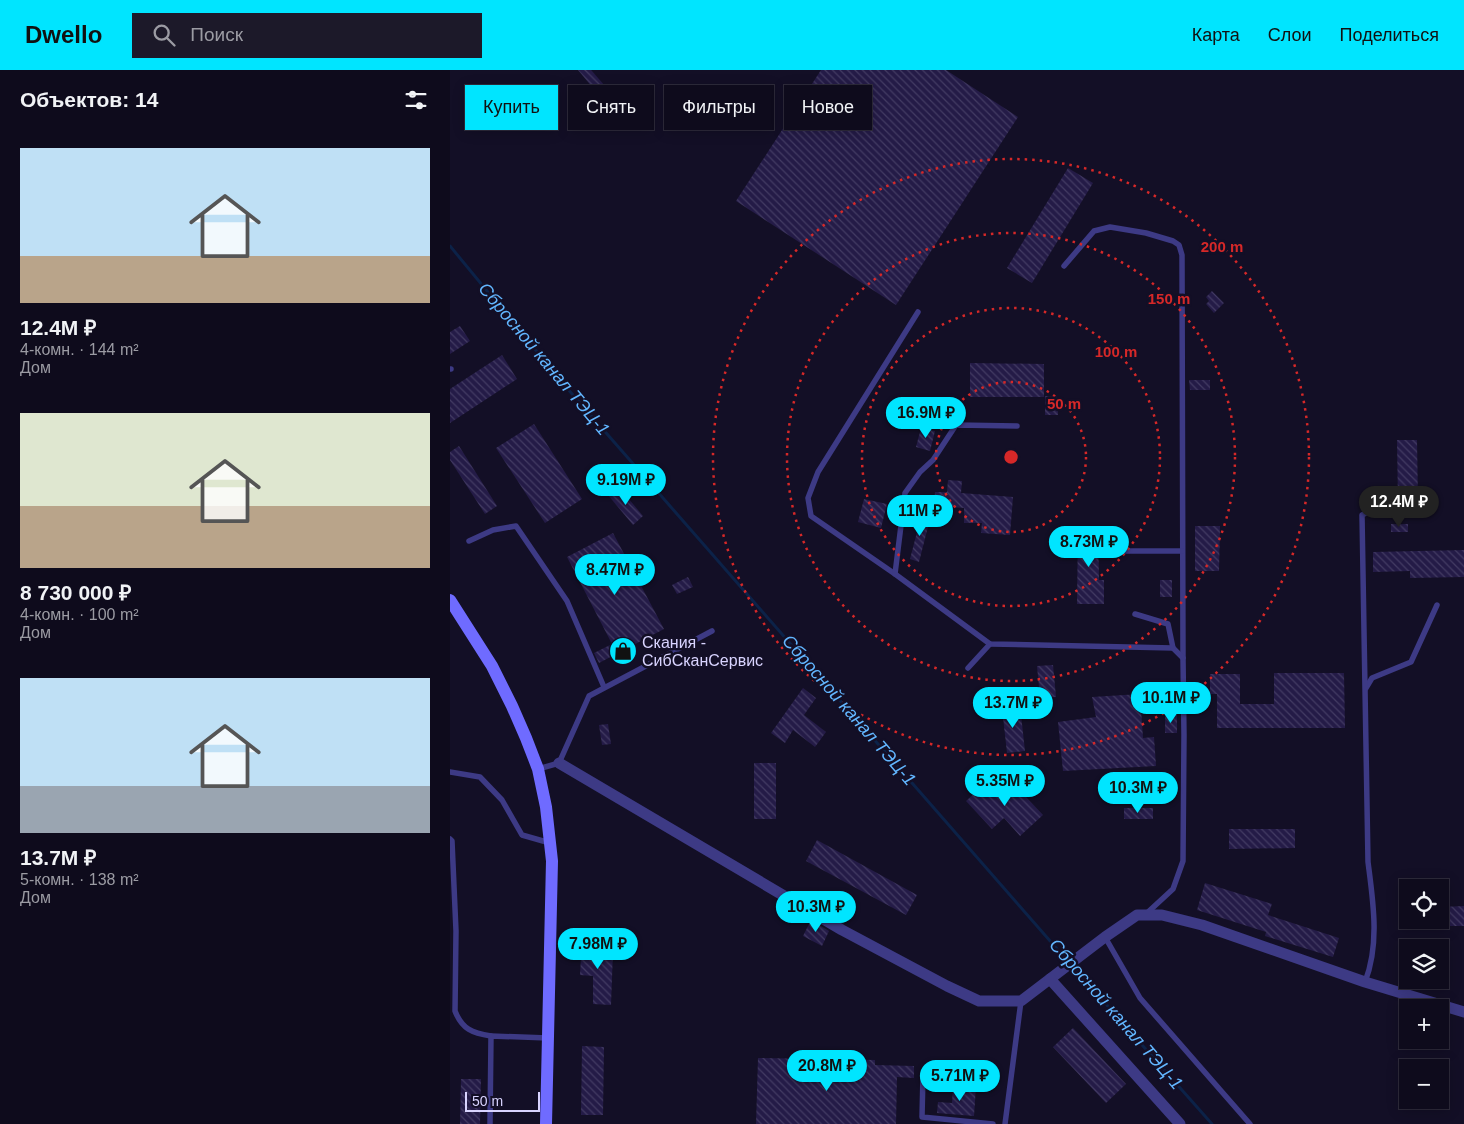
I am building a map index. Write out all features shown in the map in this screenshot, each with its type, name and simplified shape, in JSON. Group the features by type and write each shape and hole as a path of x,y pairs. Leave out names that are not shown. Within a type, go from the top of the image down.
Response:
{"main road":[{"path":"450,600 492,666 526,738 538,769 546,807 552,861 546,1124"}],"street":[{"path":"559,763 842,930 979,1001 1021,1001 1105,936 1136,915 1162,915 1202,925 1366,982 1464,1012"},
{"path":"1054,976 1180,1124"}],"lane":[{"path":"1064,266 1094,231 1110,227 1146,233 1173,241 1179,245 1182,255 1183,862 1173,889 1146,915"},
{"path":"918,312 818,472 808,498 811,516 895,574 990,644 1173,648"},
{"path":"895,574 905,492 920,472 933,460 956,425 1017,426"},
{"path":"1366,982 1372,965 1374,915 1368,862 1362,515 1386,509"},
{"path":"469,541 493,530 516,526 567,601 604,687"},
{"path":"1124,551 1182,551"},
{"path":"1366,688 1372,678 1410,662 1437,605"},
{"path":"1135,614 1168,624 1173,648 1182,658"},
{"path":"538,769 559,763 589,696 712,631"},
{"path":"968,668 990,644"},
{"path":"450,772 480,777 502,800 522,835 550,844"},
{"path":"450,839 452,841 456,931 455,1011 459,1020 466,1028 477,1034 548,1038"},
{"path":"1105,936 1140,998 1250,1124"},
{"path":"1004,1124 1021,1001"},
{"path":"490,1124 491,1036"},
{"path":"922,1075 922,1117 993,1124"}],"building":[{"path":"578,70 591,70 604,85 590,85"},
{"path":"821,70 946,70 1018,117 896,305 736,201 784,127 784,130 872,130 872,85 811,85"},
{"path":"1068,168 1093,183 1032,283 1007,268"},
{"path":"1212,291 1224,303 1214,313 1206,304 1209,301 1206,297"},
{"path":"460,326 470,341 450,354 450,332"},
{"path":"502,355 517,379 450,423 450,389"},
{"path":"970,363 1044,364 1044,397 970,397"},
{"path":"1189,380 1210,380 1210,390 1190,390"},
{"path":"1045,396 1058,397 1058,415 1045,415"},
{"path":"534,424 582,499 545,523 496,448"},
{"path":"921,428 935,431 930,451 916,447"},
{"path":"1397,440 1417,440 1418,504 1398,504"},
{"path":"459,446 497,506 485,514 450,460 450,452"},
{"path":"948,480 962,481 961,493 1013,497 1010,535 981,533 982,523 964,523 964,508 934,506 935,492 947,492"},
{"path":"618,486 643,516 633,525 608,495"},
{"path":"864,499 887,504 881,528 858,522"},
{"path":"922,513 931,515 919,562 910,559"},
{"path":"1391,524 1408,524 1408,532 1391,532"},
{"path":"1195,526 1220,526 1219,571 1195,571"},
{"path":"1078,527 1098,527 1099,580 1104,580 1104,604 1077,604"},
{"path":"613,533 664,629 599,663 594,653 612,644 567,557"},
{"path":"1464,550 1464,577 1410,578 1410,571 1373,572 1373,552"},
{"path":"688,577 693,587 677,594 672,585"},
{"path":"1160,580 1172,580 1172,597 1160,597"},
{"path":"1053,665 1056,697 1040,698 1037,666"},
{"path":"1274,673 1344,673 1345,728 1217,728 1217,694 1210,694 1210,674 1240,674 1240,704 1274,704"},
{"path":"803,688 816,698 804,715 826,732 815,747 793,730 785,743 771,733"},
{"path":"1140,694 1143,738 1154,737 1156,766 1063,771 1058,722 1096,717 1092,697"},
{"path":"1020,706 1025,751 1007,753 1002,708"},
{"path":"1165,715 1177,715 1177,733 1165,733"},
{"path":"608,724 611,744 602,745 599,725"},
{"path":"754,763 776,763 776,819 754,819"},
{"path":"1009,779 1043,815 1020,836 1004,818 992,829 966,801 987,782 995,792"},
{"path":"1124,808 1153,808 1153,819 1124,819"},
{"path":"1229,829 1295,829 1295,848 1229,849"},
{"path":"817,840 917,895 906,915 806,861"},
{"path":"1205,883 1272,904 1268,915 1339,938 1333,957 1265,936 1266,932 1197,910"},
{"path":"1464,906 1464,926 1449,926 1449,907"},
{"path":"811,920 829,931 822,946 803,936"},
{"path":"582,941 603,942 603,950 613,951 611,1005 593,1004 593,976 580,975"},
{"path":"1073,1028 1126,1084 1106,1103 1053,1047"},
{"path":"582,1046 604,1047 603,1115 581,1115"},
{"path":"758,1058 875,1060 875,1065 914,1066 914,1078 897,1077 896,1124 756,1124"},
{"path":"461,1079 481,1079 480,1124 460,1124"},
{"path":"953,1084 976,1086 974,1116 937,1113 938,1102 952,1103"}],"waterway":[{"name":"Сбросной канал ТЭЦ-1","path":"450,246 566,387 1212,1124"}],"place":[{"name":"Скания - СибСканСервис","path":"623,651"}]}
